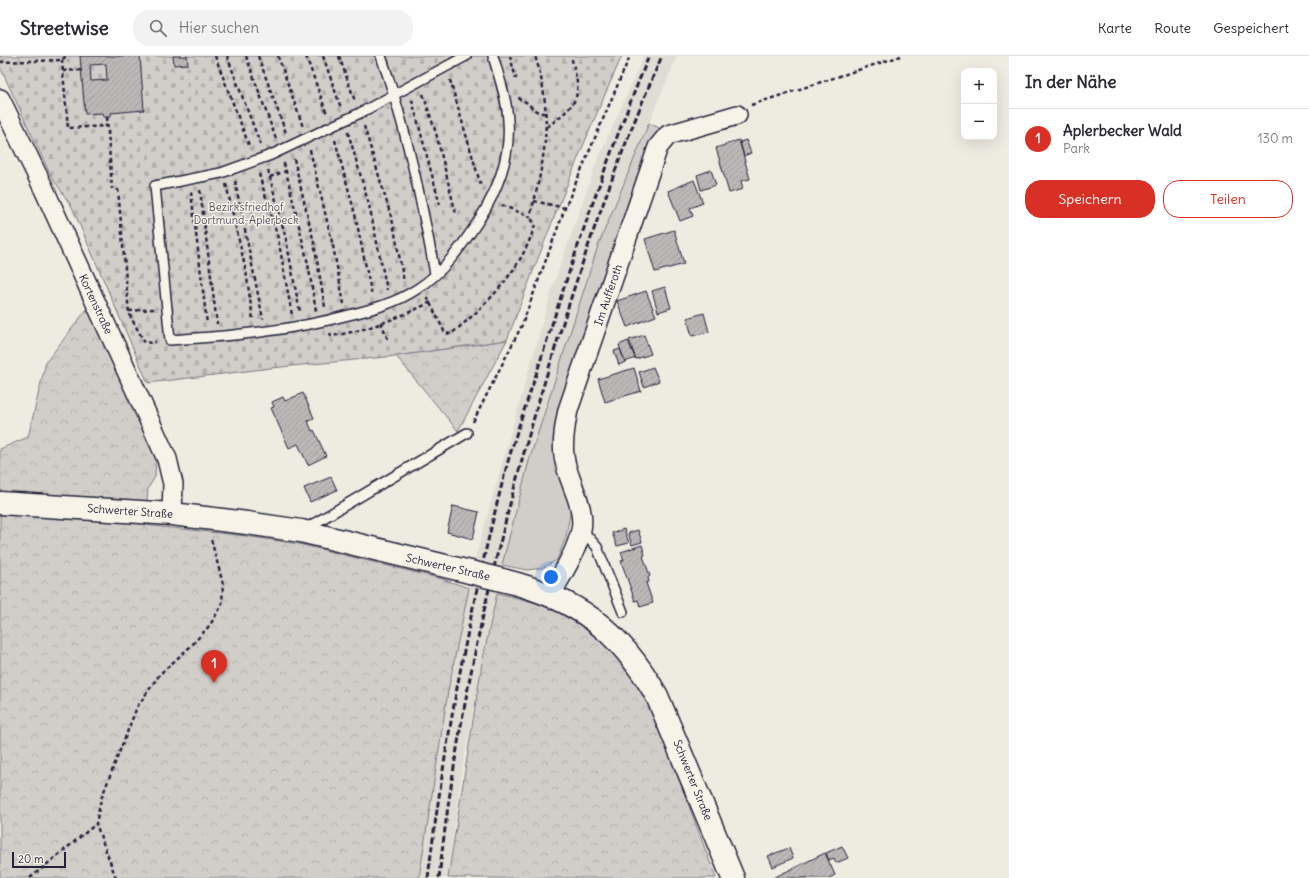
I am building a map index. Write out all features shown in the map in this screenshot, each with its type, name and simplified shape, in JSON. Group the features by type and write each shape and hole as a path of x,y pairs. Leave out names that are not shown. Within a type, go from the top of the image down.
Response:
{"street":[{"name":"Kortenstraße","path":"0,99 43,187 167,459 173,484 172,514"},
{"name":"Im Aufferoth","path":"551,594 576,546 581,529 581,511 564,456 564,430 568,410 658,147 668,135 737,115"},
{"name":"Schwerter Straße","path":"0,503 172,514 301,531 532,587 551,594 580,610 601,626 619,642 643,671 657,696 733,878"}],"lane":[{"path":"381,56 394,96 422,203 436,274"},
{"path":"466,56 332,128 280,151 223,172 155,186 170,340 256,334 327,321 390,303 421,286 436,274 455,256 492,199 501,176 506,150 508,121 502,86 493,56"},
{"path":"301,531 467,434"},
{"path":"581,529 597,547 623,612"}],"path":[{"path":"0,62 62,60 66,56"},
{"path":"215,56 255,161 278,238 298,326"},
{"path":"227,56 265,157 286,239 298,326"},
{"path":"246,56 286,171 308,264 318,323"},
{"path":"258,56 290,146 314,243 327,321"},
{"path":"278,56 307,139 318,178 346,316"},
{"path":"306,56 332,128 355,214 375,308 388,340"},
{"path":"323,56 346,120 347,128 370,205 390,303"},
{"path":"339,56 360,113 393,223 407,294"},
{"path":"530,217 534,202 547,113 544,91 535,56"},
{"path":"546,127 568,111 577,99 578,84 571,56"},
{"path":"467,434 522,325 565,208 630,56"},
{"path":"737,115 741,108 901,56"},
{"path":"62,60 68,128 107,126"},
{"path":"445,68 462,118 486,208"},
{"path":"63,71 82,70"},
{"path":"419,82 436,133 456,214"},
{"path":"408,88 440,205"},
{"path":"520,100 524,100 540,114 547,113"},
{"path":"106,117 112,189"},
{"path":"233,168 266,332"},
{"path":"270,177 286,171"},
{"path":"223,172 244,264 256,334"},
{"path":"194,178 219,336"},
{"path":"194,178 209,337"},
{"path":"118,189 129,311 145,343 170,340"},
{"path":"421,286 445,333 451,334 490,300 517,263 532,237 535,224 530,217 492,199"},
{"path":"534,202 565,208"},
{"path":"129,311 167,308"},
{"path":"116,878 96,824 101,799 138,707 160,674 191,646 210,625 222,605 224,584 219,563 204,518"},
{"path":"30,878 96,824"}],"shaded area":[{"path":"644,56 677,56 598,246 529,461 502,565 482,663 462,770 448,878 419,878 448,691 475,559 552,289 596,164"}],"green space":[{"name":"Bezirksfriedhof Dortmund-Aplerbeck","path":"0,56 622,56 562,197 507,340 396,356 271,368 148,383 72,207 51,176 0,67"},
{"path":"649,123 659,128 557,432 571,508 566,537 557,560 542,568 527,570 502,565 529,461 598,246"},
{"path":"91,304 156,455 155,477 148,488 145,525 246,536 299,544 442,579 469,588 448,691 419,878 0,878 0,449 28,437 46,362"},
{"path":"507,340 458,431 396,356"},
{"path":"497,593 546,605 575,621 614,652 638,682 660,729 716,878 448,878 482,663"}],"building":[{"path":"80,56 140,56 144,110 111,113 111,117 103,117 102,113 85,114","holes":["106,64 107,80 91,81 90,65"]},
{"path":"173,56 187,56 188,64 174,65"},
{"path":"739,140 750,179 741,181 743,189 729,193 716,148"},
{"path":"746,140 751,153 744,156 740,142"},
{"path":"711,170 716,185 701,190 697,175"},
{"path":"694,180 703,203 690,208 693,216 680,221 668,191"},
{"path":"674,230 684,264 655,272 645,239"},
{"path":"665,287 671,308 658,312 652,291"},
{"path":"646,291 656,316 627,327 617,301"},
{"path":"704,313 709,332 692,336 687,318"},
{"path":"644,335 651,354 636,359 629,340"},
{"path":"628,341 635,358 625,362 619,345"},
{"path":"620,349 625,362 619,365 614,351"},
{"path":"653,367 659,381 644,387 639,372"},
{"path":"634,368 641,391 605,402 598,379"},
{"path":"303,393 314,418 308,421 312,431 314,430 326,456 308,465 298,444 289,448 271,408 274,407 272,402 283,397 285,401"},
{"path":"331,477 337,490 310,502 304,488"},
{"path":"453,506 479,512 473,539 447,532"},
{"path":"624,529 629,543 617,546 612,533"},
{"path":"638,530 642,542 632,545 628,533"},
{"path":"642,545 645,555 643,556 650,576 648,577 649,582 646,583 653,603 640,607 638,600 635,601 621,561 624,560 621,552"},
{"path":"842,846 848,858 836,863 834,858 829,860 826,853"},
{"path":"789,848 793,858 773,867 768,856"},
{"path":"825,853 835,875 829,878 773,878"}],"railway":[{"path":"428,878 442,774 460,670 482,567 507,465 592,206 619,131 649,56"},
{"path":"439,878 458,742 471,674 485,607 518,474 580,269 619,162 662,56"}],"place":[{"name":"Aplerbecker Wald","path":"214,683"}]}
